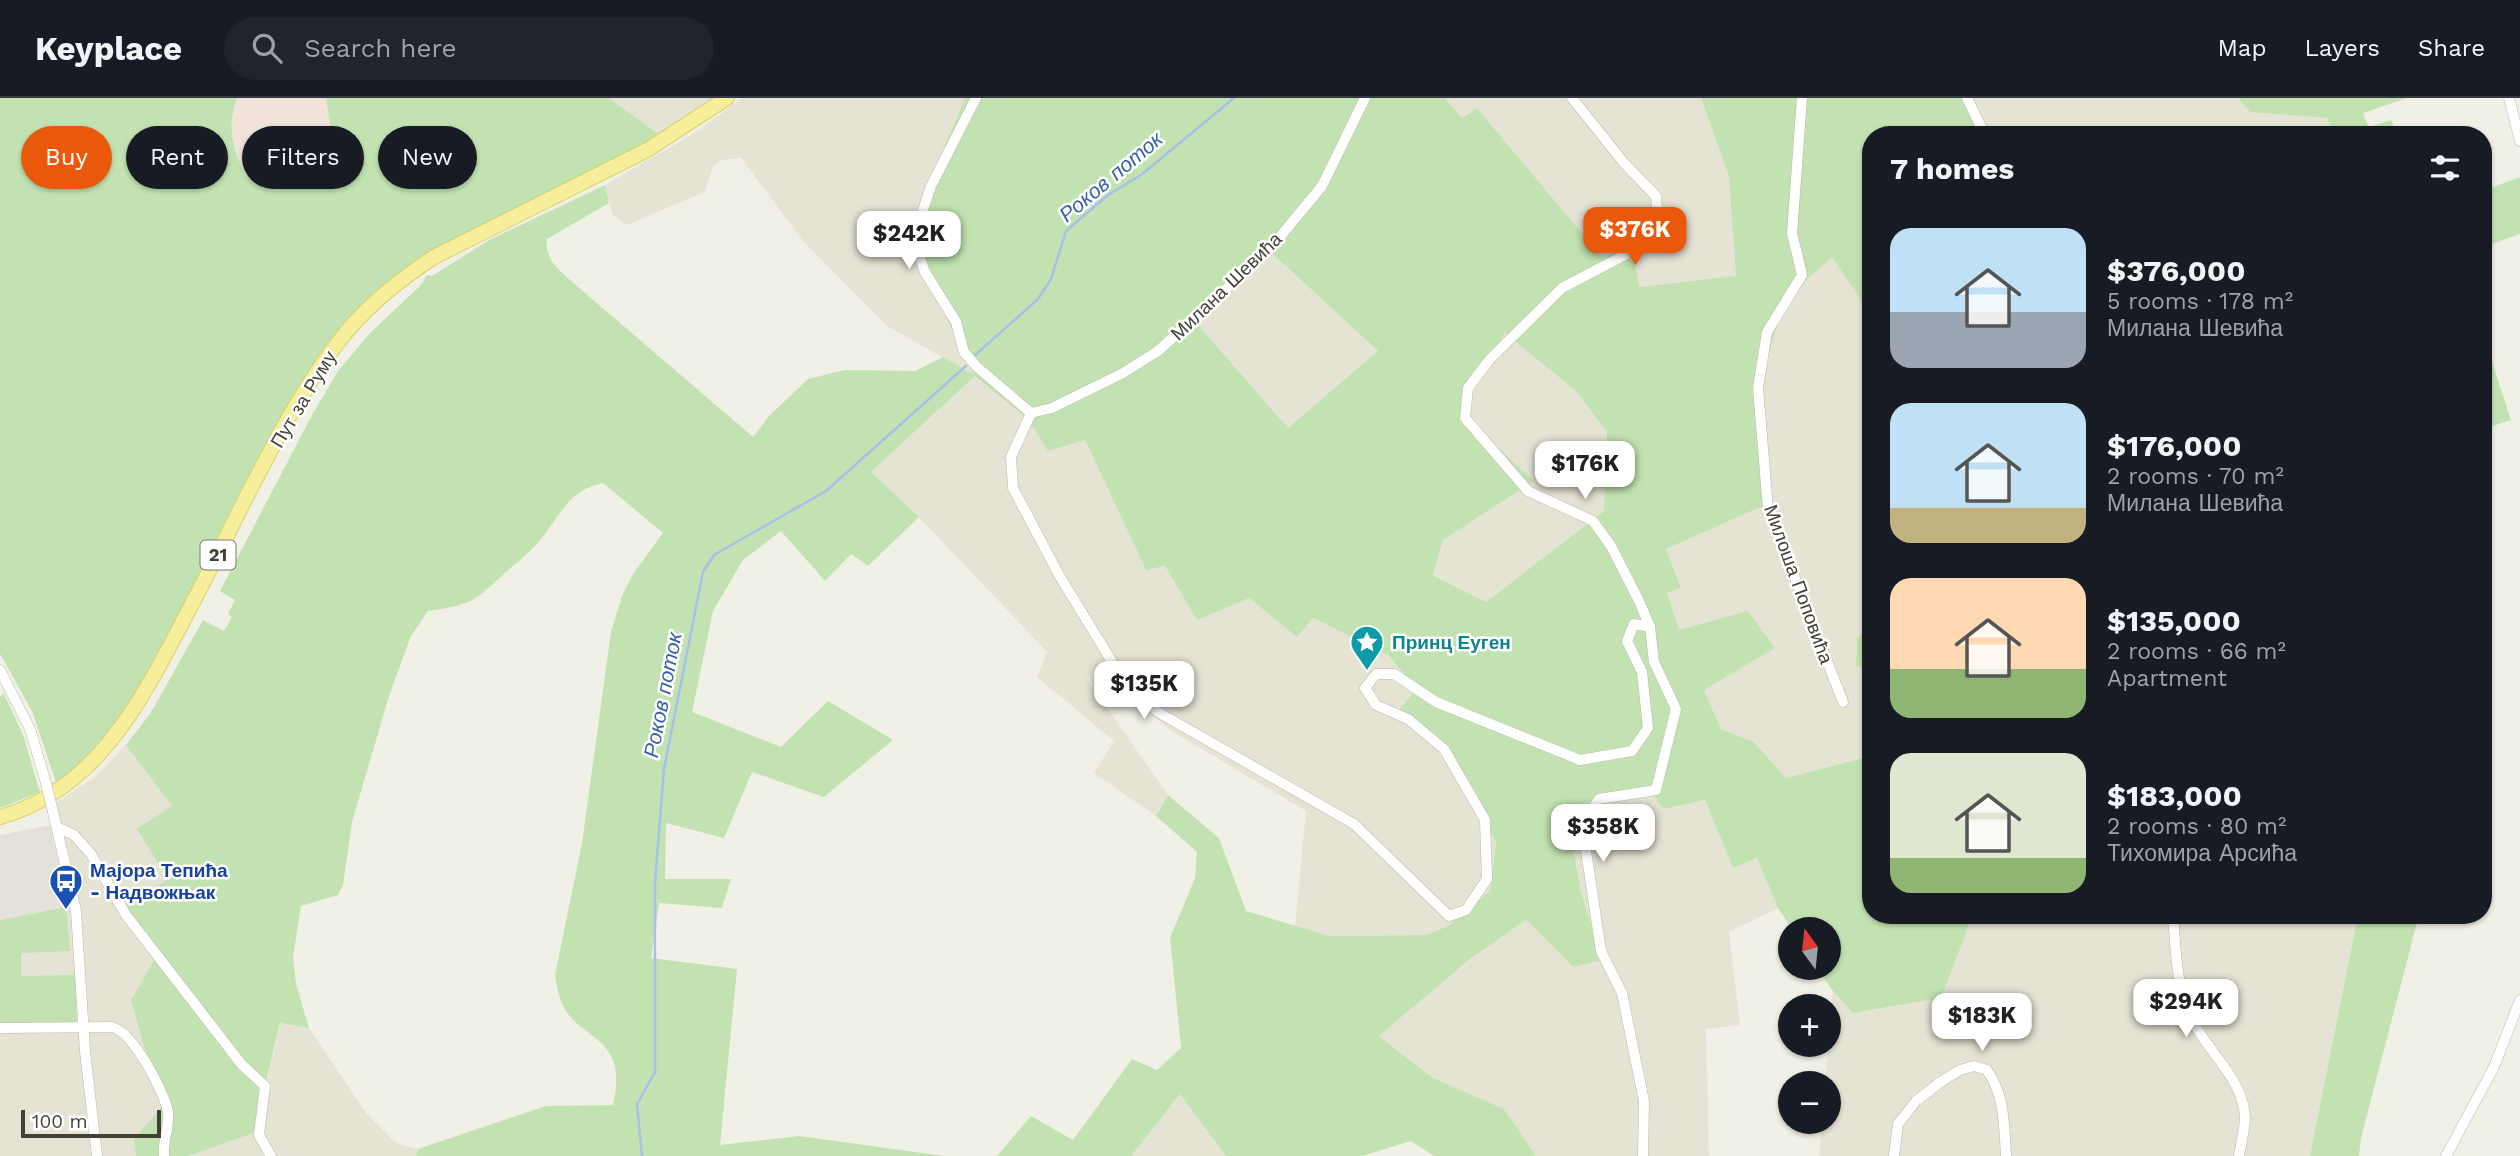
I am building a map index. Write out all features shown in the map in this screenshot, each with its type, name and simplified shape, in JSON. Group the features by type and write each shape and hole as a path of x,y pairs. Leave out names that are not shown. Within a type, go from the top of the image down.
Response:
{"main road":[{"name":"Пут за Руму","path":"0,817 45,798 76,776 103,752 123,727 149,685 285,426 329,355 365,312 403,278 434,257 647,150 727,98"}],"street":[{"path":"976,98 932,186 915,234 916,248 925,272 956,322 964,352 977,367 1031,413 1011,457 1013,488 1059,575 1117,670 1156,710 1354,824 1449,916 1466,910 1487,879 1485,820 1444,749 1408,719 1376,705 1365,688 1376,674 1394,674 1436,702 1580,760 1633,751 1648,728 1642,672 1627,641 1634,624 1650,627"},
{"name":"Милана Шевића","path":"1031,413 1064,402 1123,373 1158,351 1269,250 1322,186 1365,98"},
{"path":"1572,98 1624,163 1656,195 1658,221 1638,248 1562,288 1490,359 1468,388 1465,418 1528,491 1593,522 1611,546 1650,627 1654,662 1676,709 1656,790 1599,799 1581,824 1601,951 1622,993 1644,1101 1643,1156"},
{"name":"Милоша Поповића","path":"1802,98 1792,233 1802,275 1767,332 1758,388 1768,509 1843,702"},
{"path":"1967,98 1981,126"},
{"path":"2509,98 2520,141"},
{"path":"0,670 30,729 46,783 76,911 83,1026 97,1156"},
{"path":"57,827 74,835 91,853 126,915 242,1065 265,1086 259,1135 271,1156"},
{"path":"2174,924 2177,974 2192,1021 2238,1090 2245,1117 2239,1156"},
{"path":"2446,1156 2494,1067 2520,1000"},
{"path":"0,1028 83,1026 119,1029 136,1046 167,1108 164,1156"},
{"path":"1894,1156 1898,1124 1916,1101 1942,1081 1974,1066 1987,1070 1998,1085 2006,1156"}],"shaded area":[{"path":"237,98 326,98 330,126 242,126 242,167 230,133 231,116"},
{"path":"609,98 720,98 661,136"},
{"path":"742,98 965,98 937,164 915,232 1085,440 1146,570 1165,566 1197,620 1249,597 1297,637 1312,618 1389,656 1416,690 1437,742 1466,783 1496,843 1490,891 1448,926 1426,935 1330,936 1295,926 1306,811 1170,730 1132,698 1102,661 1087,679 1168,795 1156,816 1094,773 1114,741 1037,677 1047,652 919,517 871,472 975,376 887,326 803,241 741,158 722,160 713,166 705,192 627,225 613,215 605,185 696,132"},
{"path":"1445,98 1701,98 1729,176 1736,277 1638,287 1602,257 1477,108 1462,118"},
{"path":"1974,98 2238,98 2250,112 2327,118 2331,126 1985,126"},
{"path":"1264,246 1379,352 1288,428 1192,318"},
{"path":"1832,256 1862,301 1862,634 1857,638 1856,665 1862,667 1862,758 1786,778 1754,742 1721,729 1704,690 1774,648 1747,612 1679,631 1667,593 1681,588 1666,549 1774,501 1764,451 1764,369 1785,299"},
{"path":"1505,332 1576,391 1607,432 1604,511 1486,602 1433,574 1443,540 1534,481 1461,414 1464,392"},
{"path":"126,745 172,806 168,879 146,891 157,955 131,1000 161,1108 135,1139 136,1156 0,1156 0,1023 77,1021 21,976 21,953 67,908 50,825 57,802 95,777"},
{"path":"1649,791 1664,809 1705,800 1733,868 1757,858 1778,908 1729,932 1740,1025 1706,1029 1709,1156 1536,1156 1504,1109 1433,1078 1379,1036 1470,959 1526,920 1573,967 1581,893 1573,847 1581,804"},
{"path":"50,825 66,907 0,920 0,835"},
{"path":"1970,924 2356,924 2310,1156 1819,1156 1821,1134 1841,1134 1841,1071 1826,1071 1827,1057 1841,1057 1841,1000 1853,1013 1941,998"},
{"path":"281,1023 309,1028 366,1113 396,1143 418,1149 416,1156 188,1156 254,1133"},
{"path":"1180,1094 1226,1156 1131,1156"}],"green space":[{"path":"0,98 237,98 232,119 232,137 242,168 242,189 364,189 364,126 330,126 326,98 609,98 661,136 447,242 415,261 347,322 142,686 104,738 81,762 56,782 32,711 0,654"},
{"path":"965,98 1445,98 1462,118 1477,108 1602,257 1632,247 1639,287 1736,276 1729,176 1701,98 1974,98 1985,126 1862,126 1862,302 1832,257 1785,299 1764,369 1764,451 1774,501 1666,549 1681,588 1667,593 1679,630 1748,611 1775,648 1704,690 1721,729 1754,742 1786,778 1862,758 1862,924 1970,924 1941,998 1853,1013 1841,1000 1841,994 1836,994 1825,980 1841,980 1841,917 1784,917 1757,858 1733,868 1705,800 1664,809 1649,791 1581,804 1573,847 1581,893 1602,960 1573,967 1526,920 1470,959 1379,1036 1433,1078 1504,1109 1536,1156 1434,1156 1411,1141 1362,1156 1226,1156 1180,1094 1131,1156 997,1156 1031,1116 1073,1140 1132,1059 1157,1070 1181,1048 1170,938 1195,878 1197,852 1156,816 1168,795 1219,838 1246,911 1330,936 1426,935 1448,926 1490,891 1496,843 1466,783 1437,742 1398,712 1416,689 1389,656 1313,618 1297,637 1249,598 1197,620 1165,566 1146,570 1085,440 1048,451 1028,419 975,376 871,472 919,517 868,566 851,554 825,581 781,531 743,560 713,611 692,712 781,747 828,701 893,740 824,797 752,772 724,838 666,823 665,879 731,879 722,908 659,903 651,958 737,969 720,1145 799,1136 944,1156 416,1156 418,1149 546,1106 613,1105 616,1076 613,1059 602,1044 566,1011 555,975 582,843 611,632 622,596 633,574 663,533 603,483 590,487 571,500 529,553 487,589 464,604 428,611 411,636 389,696 352,822 343,885 338,895 301,906 293,957 296,984 309,1028 280,1023 254,1133 188,1156 136,1156 134,1139 161,1108 131,1000 157,955 121,908 168,879 137,829 172,806 126,745 150,714 203,620 224,631 232,617 228,614 235,600 220,591 311,417 338,371 371,332 421,285 427,275 432,276 491,239 605,185 609,203 547,239 550,258 571,281 753,437 769,416 808,379 845,370 915,371 943,357 974,375 931,286 915,232 937,164","holes":["1264,246 1378,351 1288,428 1192,318","1505,333 1576,391 1607,432 1604,511 1486,602 1433,575 1443,540 1534,481 1462,414 1464,392"]},
{"path":"2238,98 2407,98 2363,113 2369,126 2331,126 2327,118 2250,112"},
{"path":"2391,120 2393,126 2372,126"},
{"path":"2520,177 2520,234 2492,244 2492,188"},
{"path":"2492,362 2511,420 2492,426"},
{"path":"1862,634 1862,667 1856,666 1857,638"},
{"path":"4,694 23,735 40,792 0,808 0,696"},
{"path":"66,907 70,951 21,953 21,976 75,975 77,1022 0,1023 0,920"},
{"path":"2356,924 2417,924 2361,1138 2359,1156 2310,1156"}],"waterway":[{"name":"Роков поток","path":"974,356 1038,299 1051,279 1066,231 1108,195 1141,175 1234,98"},
{"name":"Роков поток","path":"642,1156 637,1104 655,1072 655,881 664,769 703,572 714,555 826,491 966,366"}],"place":[{"name":"Принц Еуген","path":"1367,672"},
{"name":"Мајора Тепића - Надвожњак","path":"66,911"}]}
